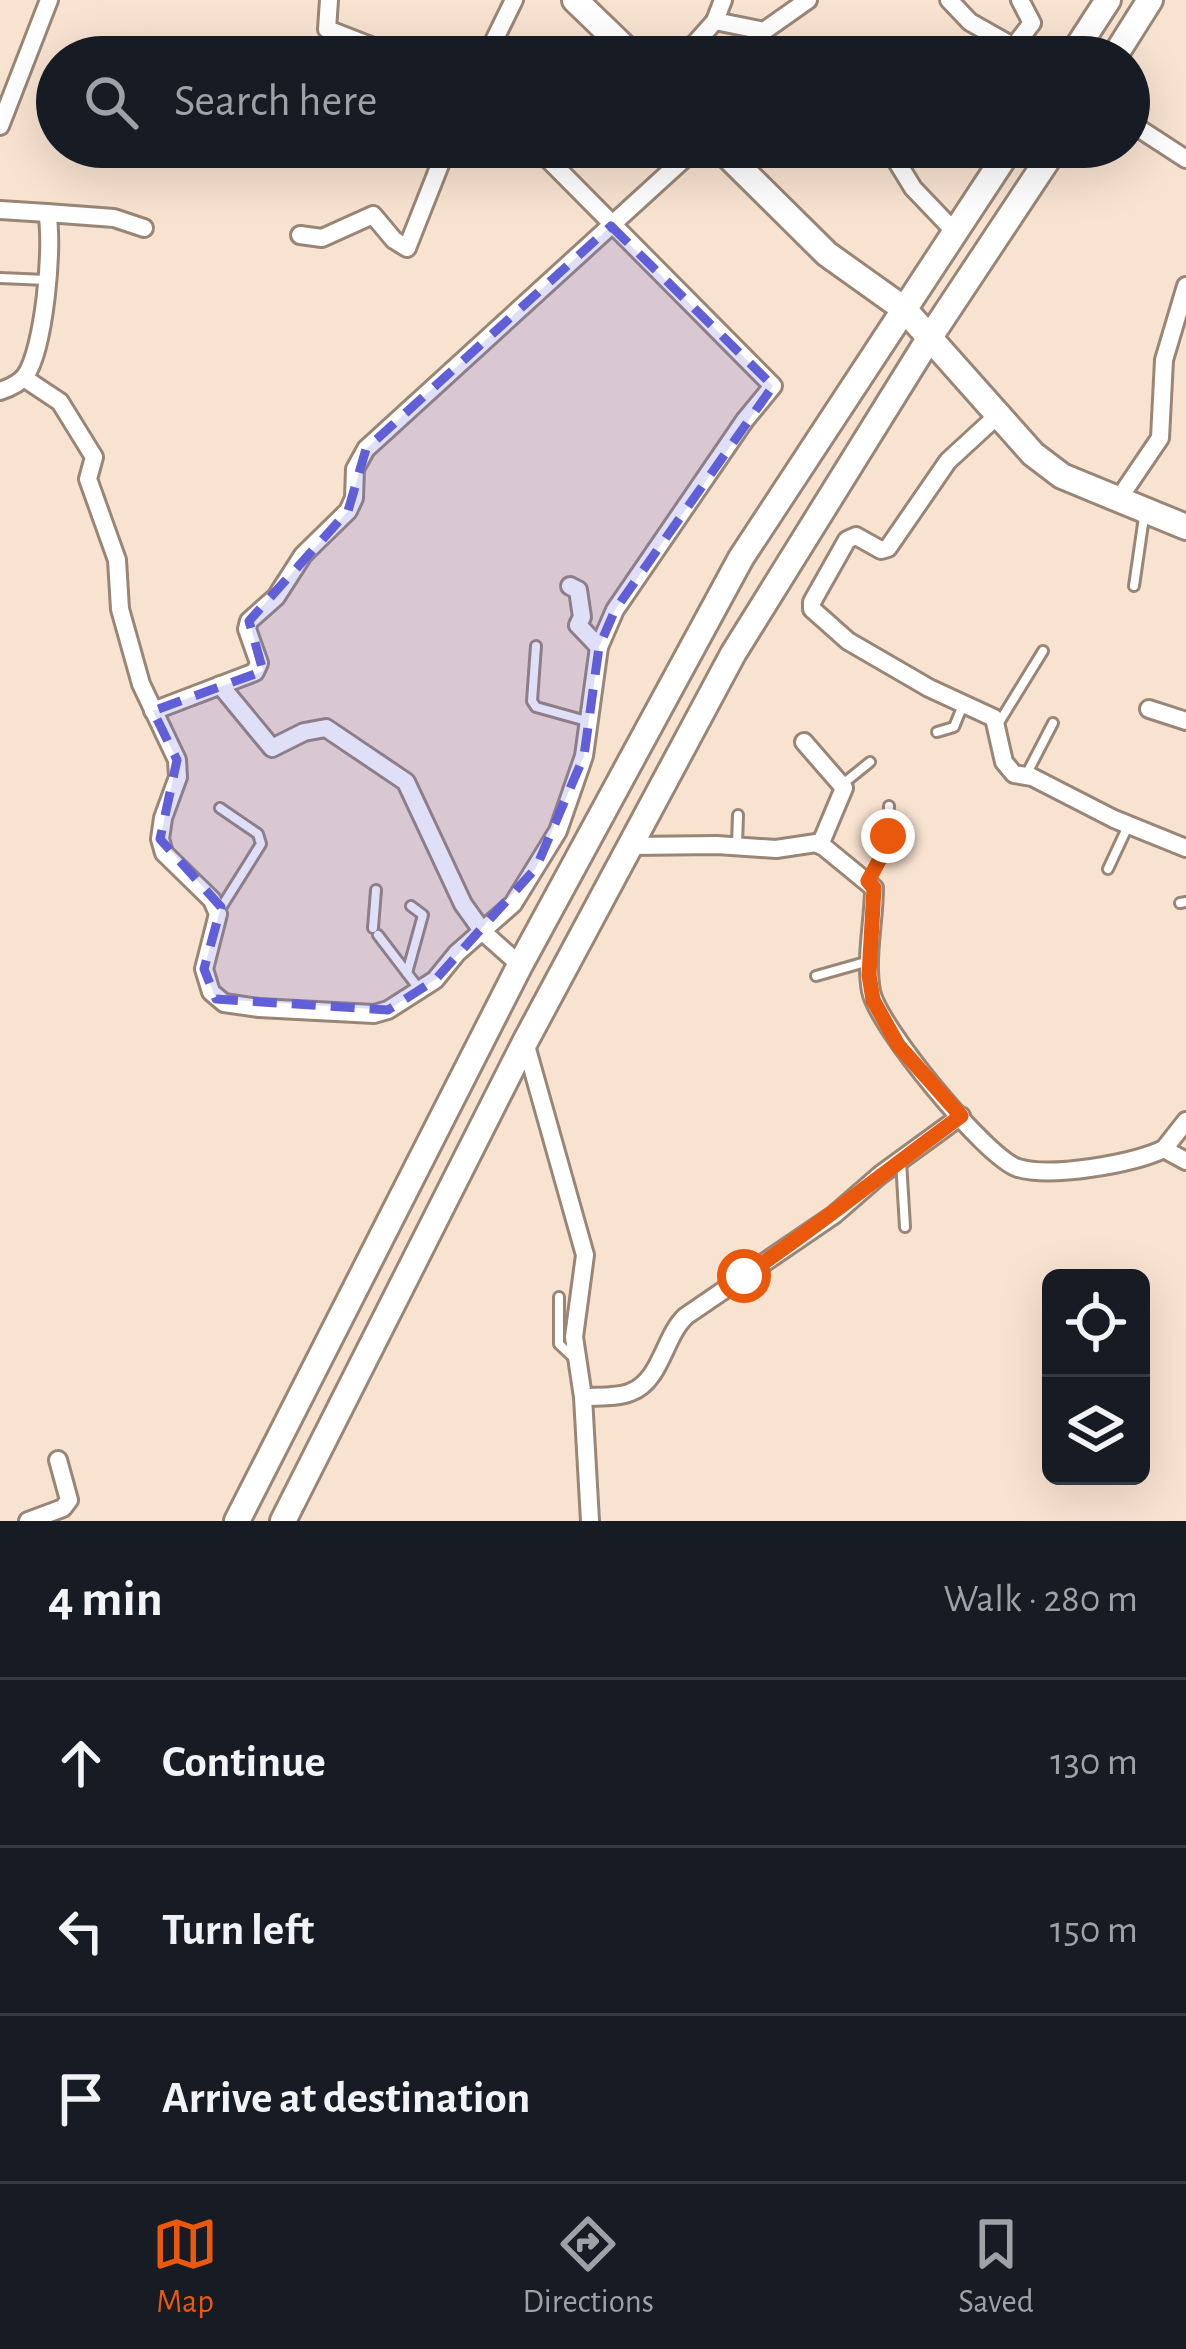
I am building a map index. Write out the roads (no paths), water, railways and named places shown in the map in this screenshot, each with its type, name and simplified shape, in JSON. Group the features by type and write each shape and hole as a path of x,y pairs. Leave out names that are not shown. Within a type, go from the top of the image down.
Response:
{"street":[{"path":"0,126 49,0"},
{"path":"329,0 327,29 345,36"},
{"path":"496,36 514,0"},
{"path":"575,0 612,36"},
{"path":"701,36 715,21 723,0"},
{"path":"715,21 764,32 808,0"},
{"path":"949,0 970,22 997,36"},
{"path":"1020,0 1032,23 1022,36"},
{"path":"1085,36 1108,0"},
{"path":"1127,36 1150,0"},
{"path":"1150,136 1186,159"},
{"path":"299,235 322,238 373,215 407,248 439,168"},
{"path":"24,378 60,402 94,457 89,484 117,560 120,609 141,684 178,769 160,839 164,853 212,900 218,912 204,969 211,992 224,1003 374,1014 420,990 513,904 558,831 591,723 599,647 634,578 773,386 556,168"},
{"path":"153,712 258,668 249,621 276,597 303,555 348,511 355,498 355,469 366,448 674,168"},
{"path":"739,168 827,254 904,309 1033,454 1062,476 1186,527"},
{"path":"901,168 955,232"},
{"path":"237,1521 520,965 741,558 997,168"},
{"path":"283,1521 525,1042 733,654 930,337 1042,168"},
{"path":"0,209 114,218 144,228"},
{"path":"0,392 24,378 49,280 52,234 47,213"},
{"path":"1120,497 1160,438 1164,360 1186,286"},
{"path":"998,416 948,461 888,548 881,550 856,536 847,540 812,609 848,641 988,714 998,724 1007,769 1186,848"},
{"path":"570,586 581,598 578,626 599,647"},
{"path":"220,685 272,748 304,732 326,728 406,782 449,879 483,932 520,965"},
{"path":"1149,709 1186,721"},
{"path":"804,742 843,784 820,845"},
{"path":"631,847 820,845 868,881 874,888 873,1000 898,1045 1005,1163 1039,1172 1146,1157 1164,1149 1186,1121"},
{"path":"525,1042 586,1255 575,1320 590,1521"},
{"path":"583,1397 625,1394 642,1386 686,1316 834,1215 961,1116"},
{"path":"1164,1149 1186,1161"},
{"path":"28,1521 67,1504 69,1495 58,1460"}],"lane":[{"path":"0,278 49,280"},
{"path":"1134,586 1145,509"},
{"path":"536,646 532,701 536,707 591,723"},
{"path":"998,724 1043,651"},
{"path":"937,732 954,727 964,704"},
{"path":"1025,777 1053,723"},
{"path":"843,784 870,762"},
{"path":"868,881 887,846 889,806"},
{"path":"218,912 261,844 258,834 220,808"},
{"path":"737,846 738,815"},
{"path":"1108,869 1128,825"},
{"path":"376,890 375,931 420,990"},
{"path":"407,973 423,915 411,906"},
{"path":"816,976 870,960"},
{"path":"901,1159 905,1227"},
{"path":"560,1297 559,1344 578,1362"}]}
